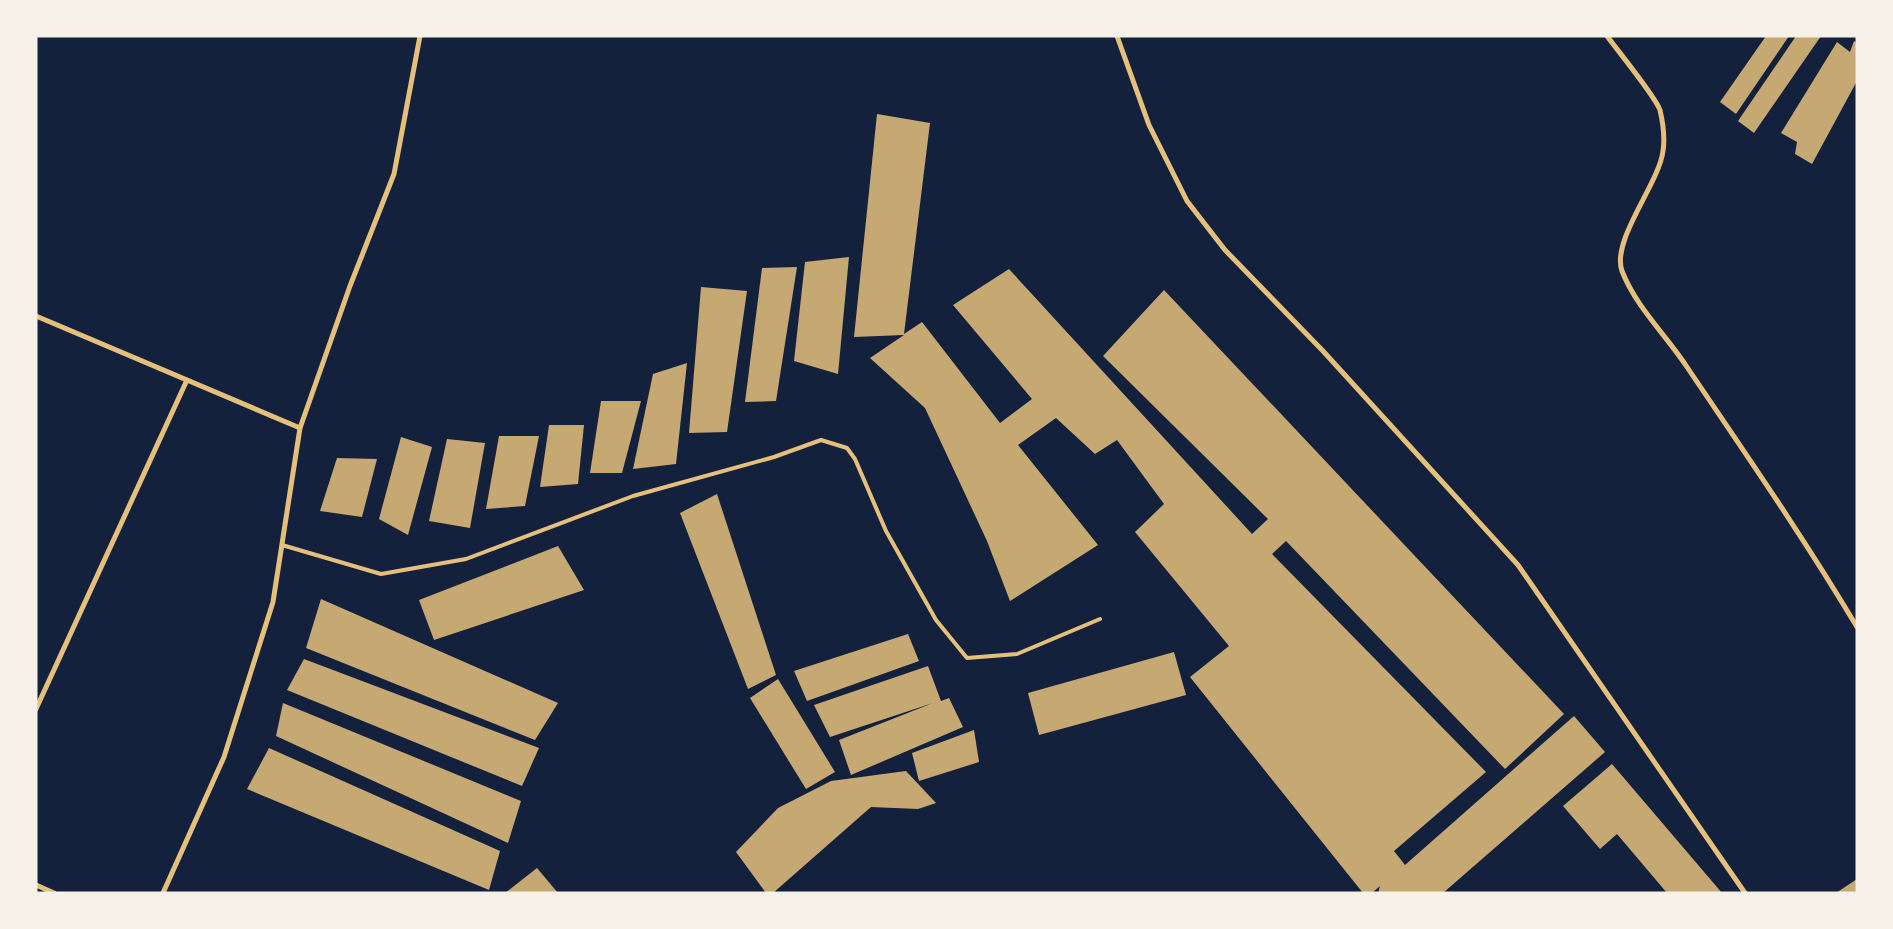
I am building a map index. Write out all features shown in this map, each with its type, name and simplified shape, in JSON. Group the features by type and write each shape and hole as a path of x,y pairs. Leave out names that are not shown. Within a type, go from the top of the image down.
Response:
{"street":[{"path":"163,893 224,757 273,602 300,428 350,286 394,174 420,36"},
{"path":"1117,36 1149,125 1186,201 1225,250 1323,351 1518,566 1745,893"},
{"path":"1607,36 1659,108 1664,131 1663,153 1642,204 1624,236 1621,268 1635,298 1678,354 1824,573 1857,627"},
{"path":"36,316 300,428"},
{"path":"36,709 187,380"},
{"path":"36,884 54,893"}],"lane":[{"path":"282,545 381,574 466,559 633,496 774,457 821,440 847,448 855,459 886,531 931,612 967,658 1017,654 1100,619"}],"building":[{"path":"1766,36 1789,36 1736,114 1720,102"},
{"path":"1796,36 1821,36 1754,133 1738,121"},
{"path":"1854,41 1857,43 1857,81 1812,164 1795,154 1797,142 1781,133 1837,42 1850,52"},
{"path":"877,114 930,123 904,334 922,322 1000,423 1032,399 953,305 1009,269 1252,534 1268,519 1103,356 1164,290 1564,714 1505,769 1286,541 1272,554 1486,772 1394,851 1405,865 1574,716 1605,752 1443,893 1378,893 1380,886 1372,893 1363,893 1190,677 1229,646 1135,532 1164,504 1117,440 1095,454 1056,418 1018,445 1098,545 1010,601 987,541 925,408 870,358 904,335 854,337"},
{"path":"849,257 838,374 794,361 805,262"},
{"path":"797,267 776,401 745,402 762,268"},
{"path":"701,287 747,291 727,432 689,433"},
{"path":"687,363 676,464 633,469 653,374"},
{"path":"601,401 641,401 622,473 590,473"},
{"path":"549,425 584,425 578,484 540,487"},
{"path":"499,436 539,436 525,506 486,509"},
{"path":"401,437 432,447 408,535 379,519"},
{"path":"447,439 485,443 470,528 429,521"},
{"path":"337,458 377,459 362,517 320,511"},
{"path":"717,494 776,675 748,689 680,513"},
{"path":"558,546 584,590 434,640 419,600"},
{"path":"321,599 558,703 535,740 306,648"},
{"path":"908,634 919,661 807,701 794,671"},
{"path":"1174,652 1186,695 1039,735 1028,693"},
{"path":"304,659 539,748 522,786 287,690"},
{"path":"928,666 941,701 949,698 963,727 851,775 839,740 933,703 830,737 814,705"},
{"path":"778,679 835,772 806,789 750,698"},
{"path":"283,703 521,801 508,843 276,736"},
{"path":"974,730 979,762 919,781 912,753"},
{"path":"269,748 500,851 489,890 247,789"},
{"path":"1612,764 1722,893 1667,893 1617,834 1600,849 1563,806"},
{"path":"906,771 936,803 918,809 871,807 773,893 766,893 736,852 778,808 831,781"},
{"path":"537,868 558,893 505,893"},
{"path":"1857,879 1857,893 1836,893"}]}
